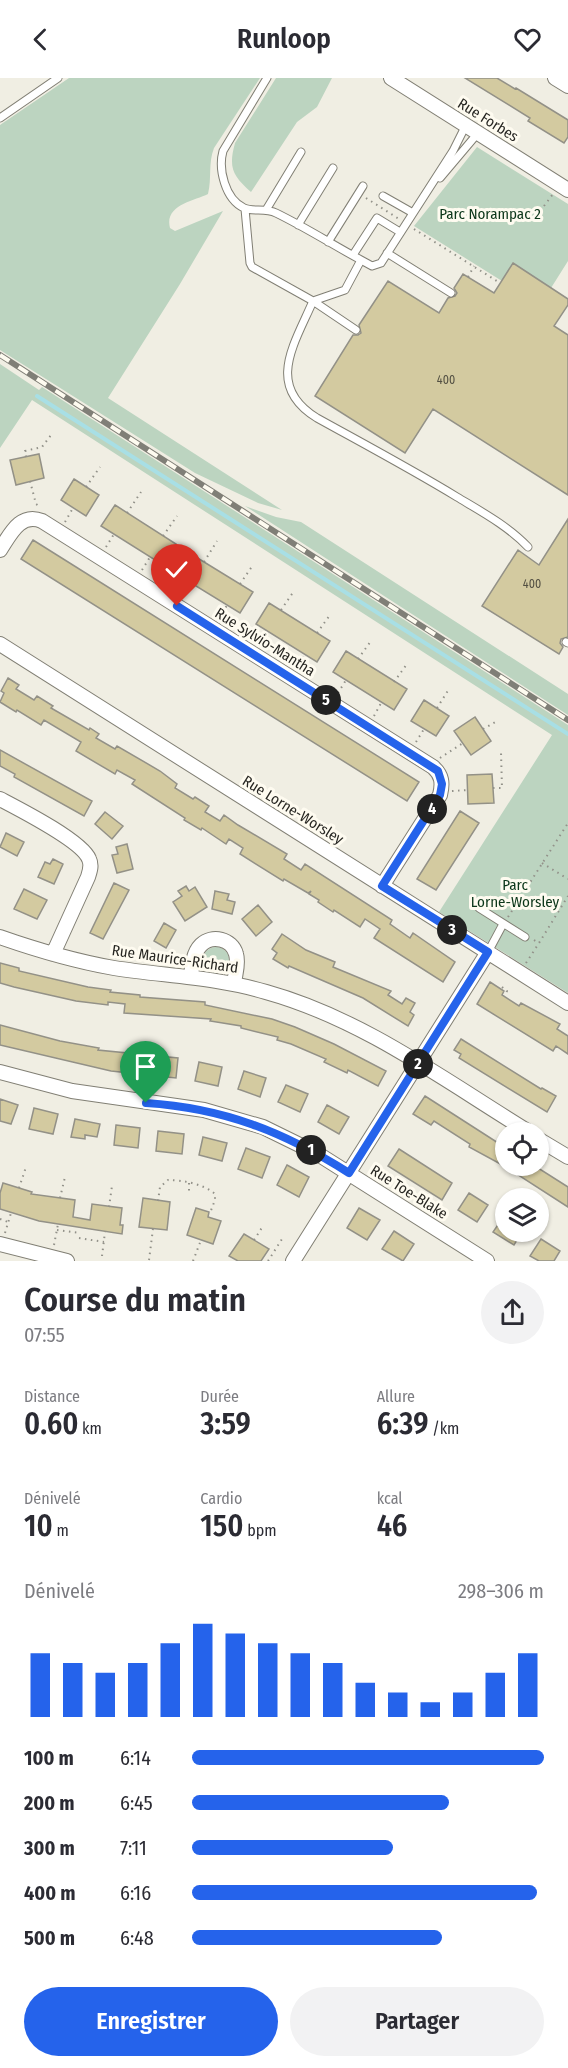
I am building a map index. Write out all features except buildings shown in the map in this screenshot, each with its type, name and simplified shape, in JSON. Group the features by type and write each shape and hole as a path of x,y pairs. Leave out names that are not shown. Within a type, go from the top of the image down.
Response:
{"street":[{"name":"Rue Forbes","path":"400,80 568,190"},
{"name":"Rue Sylvio-Mantha","path":"0,550 19,523 33,518 42,520 433,767 441,776 440,795 382,886"},
{"name":"Rue Lorne-Worsley","path":"0,644 568,1003"},
{"path":"0,799 69,840 89,858 91,866 88,877 53,954"},
{"name":"Rue Maurice-Richard","path":"0,937 53,954 112,968 234,983 286,998 333,1016 378,1038 513,1122"},
{"path":"191,977 195,954 199,946 206,941 216,939 230,944 236,952 234,983"},
{"path":"292,1261 488,952"},
{"name":"Rue Toe-Blake","path":"0,1072 72,1092 197,1109 233,1117 284,1136 349,1173 488,1261"},
{"path":"549,1146 568,1157"},
{"path":"2,1240 57,1257"}],"lane":[{"path":"0,118 58,78"},
{"path":"267,78 230,137 221,158 222,172 228,189 245,209 250,263 252,267 313,301 356,330"},
{"path":"245,209 274,212 372,266 376,266 387,253 453,151 466,125"},
{"path":"419,203 478,133"},
{"path":"266,210 301,152"},
{"path":"297,225 333,168"},
{"path":"328,242 363,186"},
{"path":"383,196 412,213"},
{"path":"353,255 376,218 400,232"},
{"path":"387,253 451,293"},
{"path":"361,260 345,290 313,301 296,340 288,367 290,390 299,405 317,418 397,461 481,512 528,547"},
{"path":"479,908 527,937"},
{"path":"488,952 503,924"}],"path":[{"path":"544,207 553,193"},
{"path":"363,197 401,221"},
{"path":"412,228 500,283"},
{"path":"468,277 474,266"},
{"path":"26,457 25,451 42,447 51,435"},
{"path":"86,487 100,467"},
{"path":"30,481 36,504 40,507"},
{"path":"127,513 141,492"},
{"path":"64,524 73,508"},
{"path":"163,536 177,516"},
{"path":"104,550 114,534"},
{"path":"204,562 217,541"},
{"path":"140,572 150,557"},
{"path":"240,584 253,565"},
{"path":"181,598 191,583"},
{"path":"281,610 294,591"},
{"path":"218,622 227,605"},
{"path":"317,633 330,615"},
{"path":"258,647 268,631"},
{"path":"358,659 371,641"},
{"path":"295,670 304,654"},
{"path":"394,682 407,664"},
{"path":"336,696 346,680"},
{"path":"437,708 449,689"},
{"path":"372,719 381,703"},
{"path":"483,729 497,721"},
{"path":"414,745 424,729"},
{"path":"437,760 463,743"},
{"path":"493,788 502,788 501,752"},
{"path":"449,791 468,790"},
{"path":"503,924 568,823"},
{"path":"542,863 568,879"},
{"path":"524,966 568,896"},
{"path":"527,937 539,943"},
{"path":"502,987 507,991 504,996"},
{"path":"19,1188 26,1167"},
{"path":"60,1198 66,1177"},
{"path":"158,1201 160,1187 168,1180 189,1183 206,1188 215,1194 210,1213"},
{"path":"189,1183 189,1192"},
{"path":"109,1207 112,1186"},
{"path":"2,1240 11,1213"},
{"path":"0,1219 8,1222"},
{"path":"57,1257 58,1224"},
{"path":"254,1240 263,1226"},
{"path":"149,1260 153,1229"},
{"path":"57,1230 80,1233"},
{"path":"102,1256 105,1232"},
{"path":"79,1238 104,1242"},
{"path":"268,1261 282,1239"},
{"path":"193,1261 201,1240"}],"green space":[{"path":"69,78 260,78 214,148 208,194 176,209 169,220 170,228 175,231 223,211 108,398 282,510 258,503 195,473 0,350 0,125"},
{"path":"276,78 332,78 317,107 297,122 251,192 236,176 232,165 233,152 235,143"},
{"name":"Parc Norampac 2","path":"477,147 568,204 568,261 551,288 502,281 414,226"},
{"name":"Parc Lorne-Worsley","path":"0,364 39,390 42,387 568,725 568,993 439,912 552,735 32,400 0,448"},
{"path":"245,506 276,517 301,522 568,694 568,715"},
{"path":"216,947 225,951 229,960 225,969 216,973 207,969 203,960 207,951"}],"waterway":[{"path":"37,396 568,734"}],"railway":[{"path":"0,355 568,720"}],"route":[{"path":"146,1103 204,1110 263,1127 304,1146 349,1173 488,952 382,886 440,795 442,784 438,771 177,606"}]}
